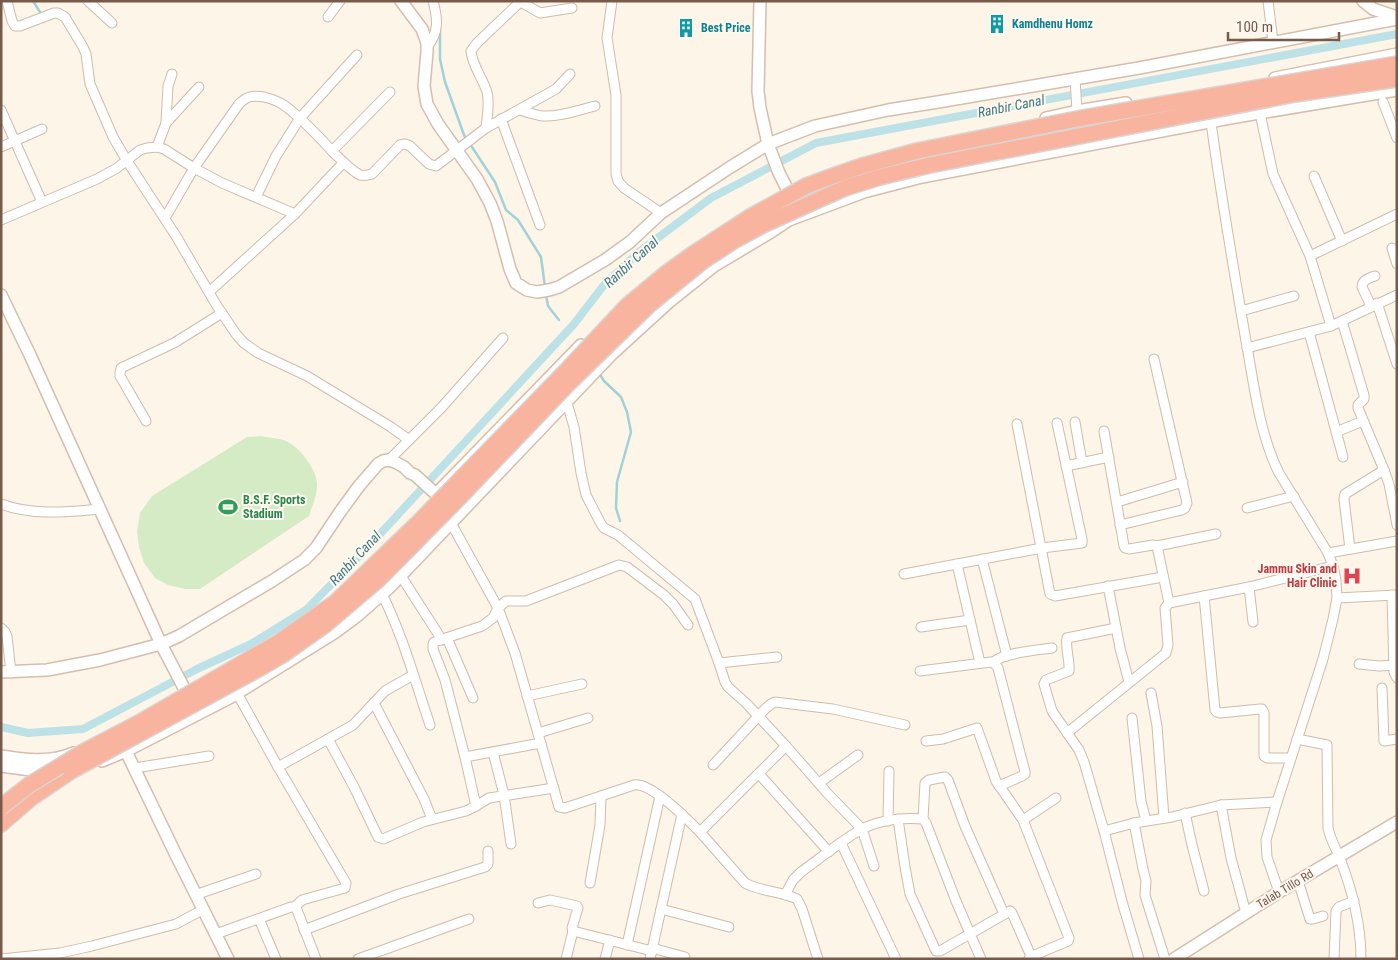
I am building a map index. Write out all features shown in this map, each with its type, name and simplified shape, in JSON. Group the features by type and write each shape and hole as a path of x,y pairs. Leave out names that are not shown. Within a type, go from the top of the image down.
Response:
{"highway":[{"path":"1,807 29,785 85,751 137,724 279,642 336,602 418,523 628,305 692,254 790,194 806,186 862,166 917,151 1082,118 1397,64"},
{"path":"1,824 31,798 71,771 260,668 325,626 379,579 566,386 649,305 703,262 735,240 765,224 845,188 880,177 930,165 1296,94 1397,78"}],"street":[{"path":"7,1 15,26 20,26 58,12 65,16 86,54 88,78 92,91 110,131 236,334 258,353 307,376 409,440"},
{"path":"88,1 112,23"},
{"path":"328,17 340,1"},
{"path":"401,1 422,29 427,48 424,86 427,104 435,118 459,149 490,203 497,221 512,276 516,283 521,287 537,292 559,287 614,254 661,213 729,168 815,126 858,115 1075,81 1397,18"},
{"path":"427,48 437,30 437,18 433,1"},
{"path":"486,128 487,95 471,51 521,1 540,12 572,8"},
{"path":"612,1 607,38 616,96 616,174 618,181 624,188 661,213"},
{"path":"760,1 758,91 760,108 770,148 779,173 795,204 795,210 789,220"},
{"path":"1268,1 1273,42"},
{"path":"1363,1 1373,9 1397,18"},
{"path":"1,807 74,753 310,615 360,575 431,494 634,292 698,243 787,190 837,168 926,142 1015,125 1077,108 1206,90 1397,54"},
{"path":"256,197 276,156 300,118 357,55"},
{"path":"157,147 166,123 168,86 172,74"},
{"path":"165,218 194,168 239,104 248,96 260,96 279,102 300,118 344,163 359,174 367,176 372,174 403,144 410,146 429,164 436,166 486,128 556,90 570,74"},
{"path":"1075,81 1077,108"},
{"path":"166,123 199,87"},
{"path":"1206,90 1262,429 1272,459 1328,553 1336,580 1337,598 1323,659 1266,840 1269,866 1279,892"},
{"path":"1,766 49,770 84,766 126,751 238,693 334,634 401,576 612,354 669,302 714,266 789,220 864,192 922,177 1211,122 1397,90"},
{"path":"332,151 390,92"},
{"path":"1383,102 1397,138"},
{"path":"519,110 546,116 559,115 595,106"},
{"path":"1,110 42,202"},
{"path":"1261,118 1273,174 1310,256 1330,326"},
{"path":"501,119 540,224"},
{"path":"1,147 42,129"},
{"path":"1,220 101,177 127,161 140,150 157,147 164,149 222,183 295,214"},
{"path":"209,292 295,214 344,163"},
{"path":"1314,176 1342,241"},
{"path":"1310,256 1397,214"},
{"path":"1392,248 1397,264"},
{"path":"1375,276 1364,280 1362,287 1374,305 1397,364"},
{"path":"1,295 161,644 184,688"},
{"path":"1248,348 1330,326 1397,295"},
{"path":"1241,311 1294,296"},
{"path":"146,421 120,376 121,368 174,343 222,312"},
{"path":"1342,321 1364,394 1364,399 1358,406 1389,484 1397,525"},
{"path":"1309,332 1343,457"},
{"path":"389,460 442,407 503,338"},
{"path":"1120,525 1185,508 1187,503 1154,359"},
{"path":"567,403 574,427 582,482 601,524 604,528 618,535 692,596 697,604 728,687 742,698 862,829 874,866"},
{"path":"1336,432 1363,421"},
{"path":"1075,422 1082,463"},
{"path":"904,574 1042,548 1080,544 1083,541 1057,423"},
{"path":"1017,424 1049,592 1052,596 1163,577"},
{"path":"1104,431 1125,548 1157,546 1216,534"},
{"path":"1066,466 1109,458"},
{"path":"1,628 7,636 6,672 47,670 100,660 161,644 179,636 304,560 316,548 359,486 378,464 383,461 389,460 404,467 431,494"},
{"path":"1350,550 1345,494 1384,470"},
{"path":"1117,502 1183,482"},
{"path":"1247,508 1294,496"},
{"path":"1,504 20,509 52,512 100,509"},
{"path":"451,524 498,608 515,653 558,805 562,808 637,784 647,788 682,814 704,827 745,882 754,887 788,889 799,901 818,959"},
{"path":"1328,553 1397,541"},
{"path":"1157,546 1169,603"},
{"path":"982,560 1007,656"},
{"path":"957,564 980,663"},
{"path":"476,806 445,680 432,646 434,642 482,626 493,618 498,608 506,601 526,601 619,565 627,567 664,595 688,625"},
{"path":"1067,733 1166,653 1168,650 1165,608 1169,603 1248,587 1333,566"},
{"path":"401,576 444,639 473,698"},
{"path":"1108,586 1129,682"},
{"path":"1248,587 1253,622"},
{"path":"382,594 395,622 430,726"},
{"path":"1337,598 1394,595 1395,676 1397,678"},
{"path":"1204,596 1217,712 1262,709 1264,713 1264,756 1267,758 1291,758"},
{"path":"921,627 970,620"},
{"path":"1116,628 1067,638 1069,671 1044,682 1050,706 1079,750 1084,762 1139,959"},
{"path":"993,663 997,658 1052,648"},
{"path":"719,663 777,657"},
{"path":"920,671 980,663 993,663 998,668 1025,772 1022,776 999,786"},
{"path":"1358,664 1395,665"},
{"path":"278,767 353,724 385,691 413,675"},
{"path":"527,696 582,684"},
{"path":"1382,688 1384,741 1397,739"},
{"path":"216,934 295,907 302,900 346,888 347,886 278,767 238,693"},
{"path":"1151,693 1157,734 1164,818"},
{"path":"713,764 771,704 781,702 833,709 905,725"},
{"path":"374,704 424,799 432,819"},
{"path":"538,733 588,718"},
{"path":"1132,718 1141,801 1146,821"},
{"path":"898,819 909,888 936,951 940,951 1010,911 1030,957 1068,941 1069,938 1023,820 994,778 977,728 943,739 926,742"},
{"path":"116,729 195,895 204,909 228,959"},
{"path":"328,739 378,837 383,839 432,819 466,810 486,799 554,788"},
{"path":"1297,739 1327,745 1328,828 1340,857 1354,901 1358,920 1361,959"},
{"path":"465,757 541,743"},
{"path":"704,827 786,746"},
{"path":"493,752 504,795 511,844"},
{"path":"1,756 16,759 52,759 74,753"},
{"path":"135,768 209,756"},
{"path":"819,783 858,756"},
{"path":"888,821 889,771"},
{"path":"759,774 829,852"},
{"path":"981,959 923,819 925,783 929,780 945,777 948,780 968,833 1004,914"},
{"path":"590,882 600,825 601,796"},
{"path":"626,945 660,796"},
{"path":"1023,820 1056,798"},
{"path":"1104,831 1221,805 1277,802"},
{"path":"1221,805 1231,858 1246,912"},
{"path":"1185,813 1204,891"},
{"path":"651,953 682,814"},
{"path":"788,889 795,877 801,872 862,829 898,819 923,819"},
{"path":"1134,823 1146,881 1145,896 1165,959"},
{"name":"Talab Tillo Rd","path":"1180,957 1246,912 1396,826"},
{"path":"841,843 896,959"},
{"path":"304,930 398,894 485,867 488,864 488,851"},
{"path":"195,895 256,874"},
{"path":"1298,881 1310,918 1323,916"},
{"path":"538,903 550,900 578,906 566,959"},
{"path":"1334,959 1336,911 1340,907 1354,901"},
{"path":"295,907 316,959"},
{"path":"1,959 60,954 176,924 204,909"},
{"path":"661,909 729,926"},
{"path":"259,919 276,959"},
{"path":"358,959 469,919"},
{"path":"573,931 651,953 685,957"},
{"path":"605,959 610,940"}],"green space":[{"name":"B.S.F. Sports Stadium","path":"262,436 280,439 291,444 302,453 311,466 317,485 309,516 200,589 185,589 168,585 155,578 144,563 137,531 140,513 152,496 247,437"}],"waterway":[{"path":"33,1 40,12"},
{"path":"440,27 440,59 445,82 467,140"},
{"name":"Ranbir Canal","path":"1,727 28,733 83,729 197,669 251,644 306,610 368,547 574,324 604,285 639,252 711,198 816,143 1397,34"},
{"path":"470,144 495,182 506,210 518,220 541,257 545,287"},
{"path":"546,295 548,306 559,320"},
{"path":"599,373 604,381 621,397 627,412 631,432 617,482 616,508 620,521"}],"place":[{"name":"Kamdhenu Homz","path":"997,24"},
{"name":"Best Price","path":"686,28"},
{"name":"B.S.F. Sports Stadium","path":"228,507"},
{"name":"Jammu Skin and Hair Clinic","path":"1352,576"}]}
